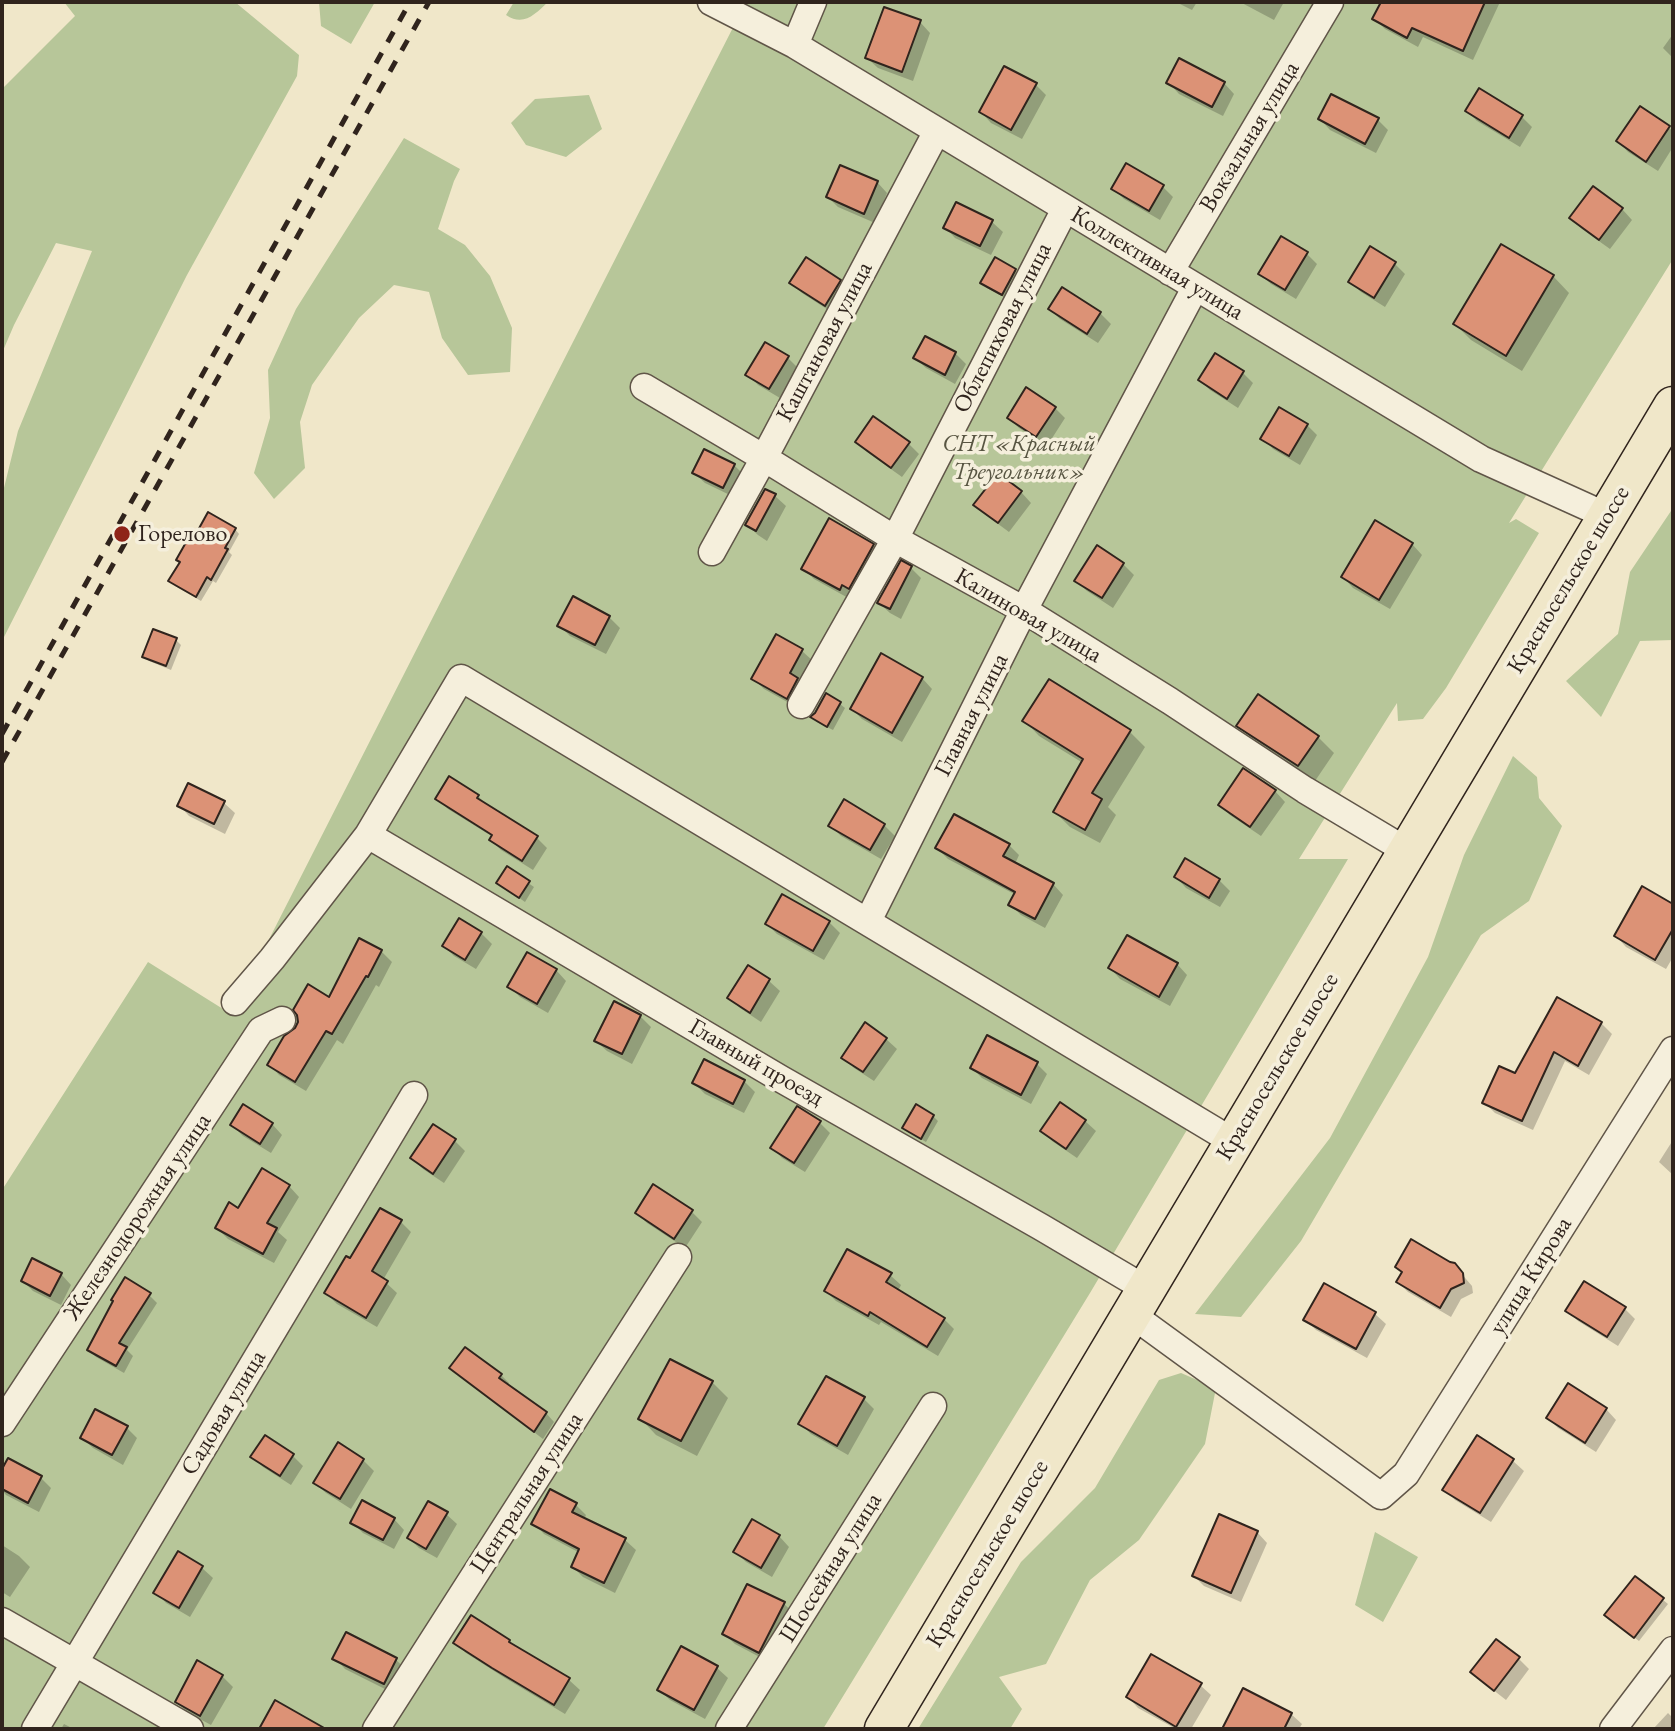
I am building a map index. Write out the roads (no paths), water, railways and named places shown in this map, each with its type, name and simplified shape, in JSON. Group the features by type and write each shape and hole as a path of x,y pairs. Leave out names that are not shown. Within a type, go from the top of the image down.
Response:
{"highway":[{"name":"Красносельское шоссе","path":"884,1729 1673,405"}],"street":[{"name":"Коллективная улица","path":"711,2 795,46 1481,459 1607,516"},
{"path":"795,46 813,2"},
{"name":"Вокзальная улица","path":"1170,272 1330,2"},
{"name":"Каштановая улица","path":"712,552 936,131"},
{"name":"Облепиховая улица","path":"801,705 895,540 1065,209"},
{"name":"Главная улица","path":"868,921 1024,610 1195,288"},
{"name":"Калиновая улица","path":"644,387 895,540 1024,610 1170,701 1304,790 1408,851"},
{"path":"235,1002 272,959 368,835 461,678 1234,1142"},
{"name":"Главный проезд","path":"368,835 781,1079 1041,1227 1381,1496"},
{"name":"Железнодорожная улица","path":"2,1423 261,1030 282,1020"},
{"name":"улица Кирова","path":"1381,1496 1406,1475 1673,1050"},
{"name":"Садовая улица","path":"35,1729 414,1096"},
{"name":"Центральная улица","path":"376,1729 678,1257"},
{"name":"Шоссейная улица","path":"729,1729 933,1406"},
{"path":"2,1621 190,1729"},
{"path":"1613,1729 1670,1660"}],"railway":[{"path":"2,734 410,2"},
{"path":"2,762 429,2"}],"place":[{"name":"Горелово","path":"122,534"}],"park label":[{"name":"СНТ «Красный Треугольник»","path":"1019,458"}]}
